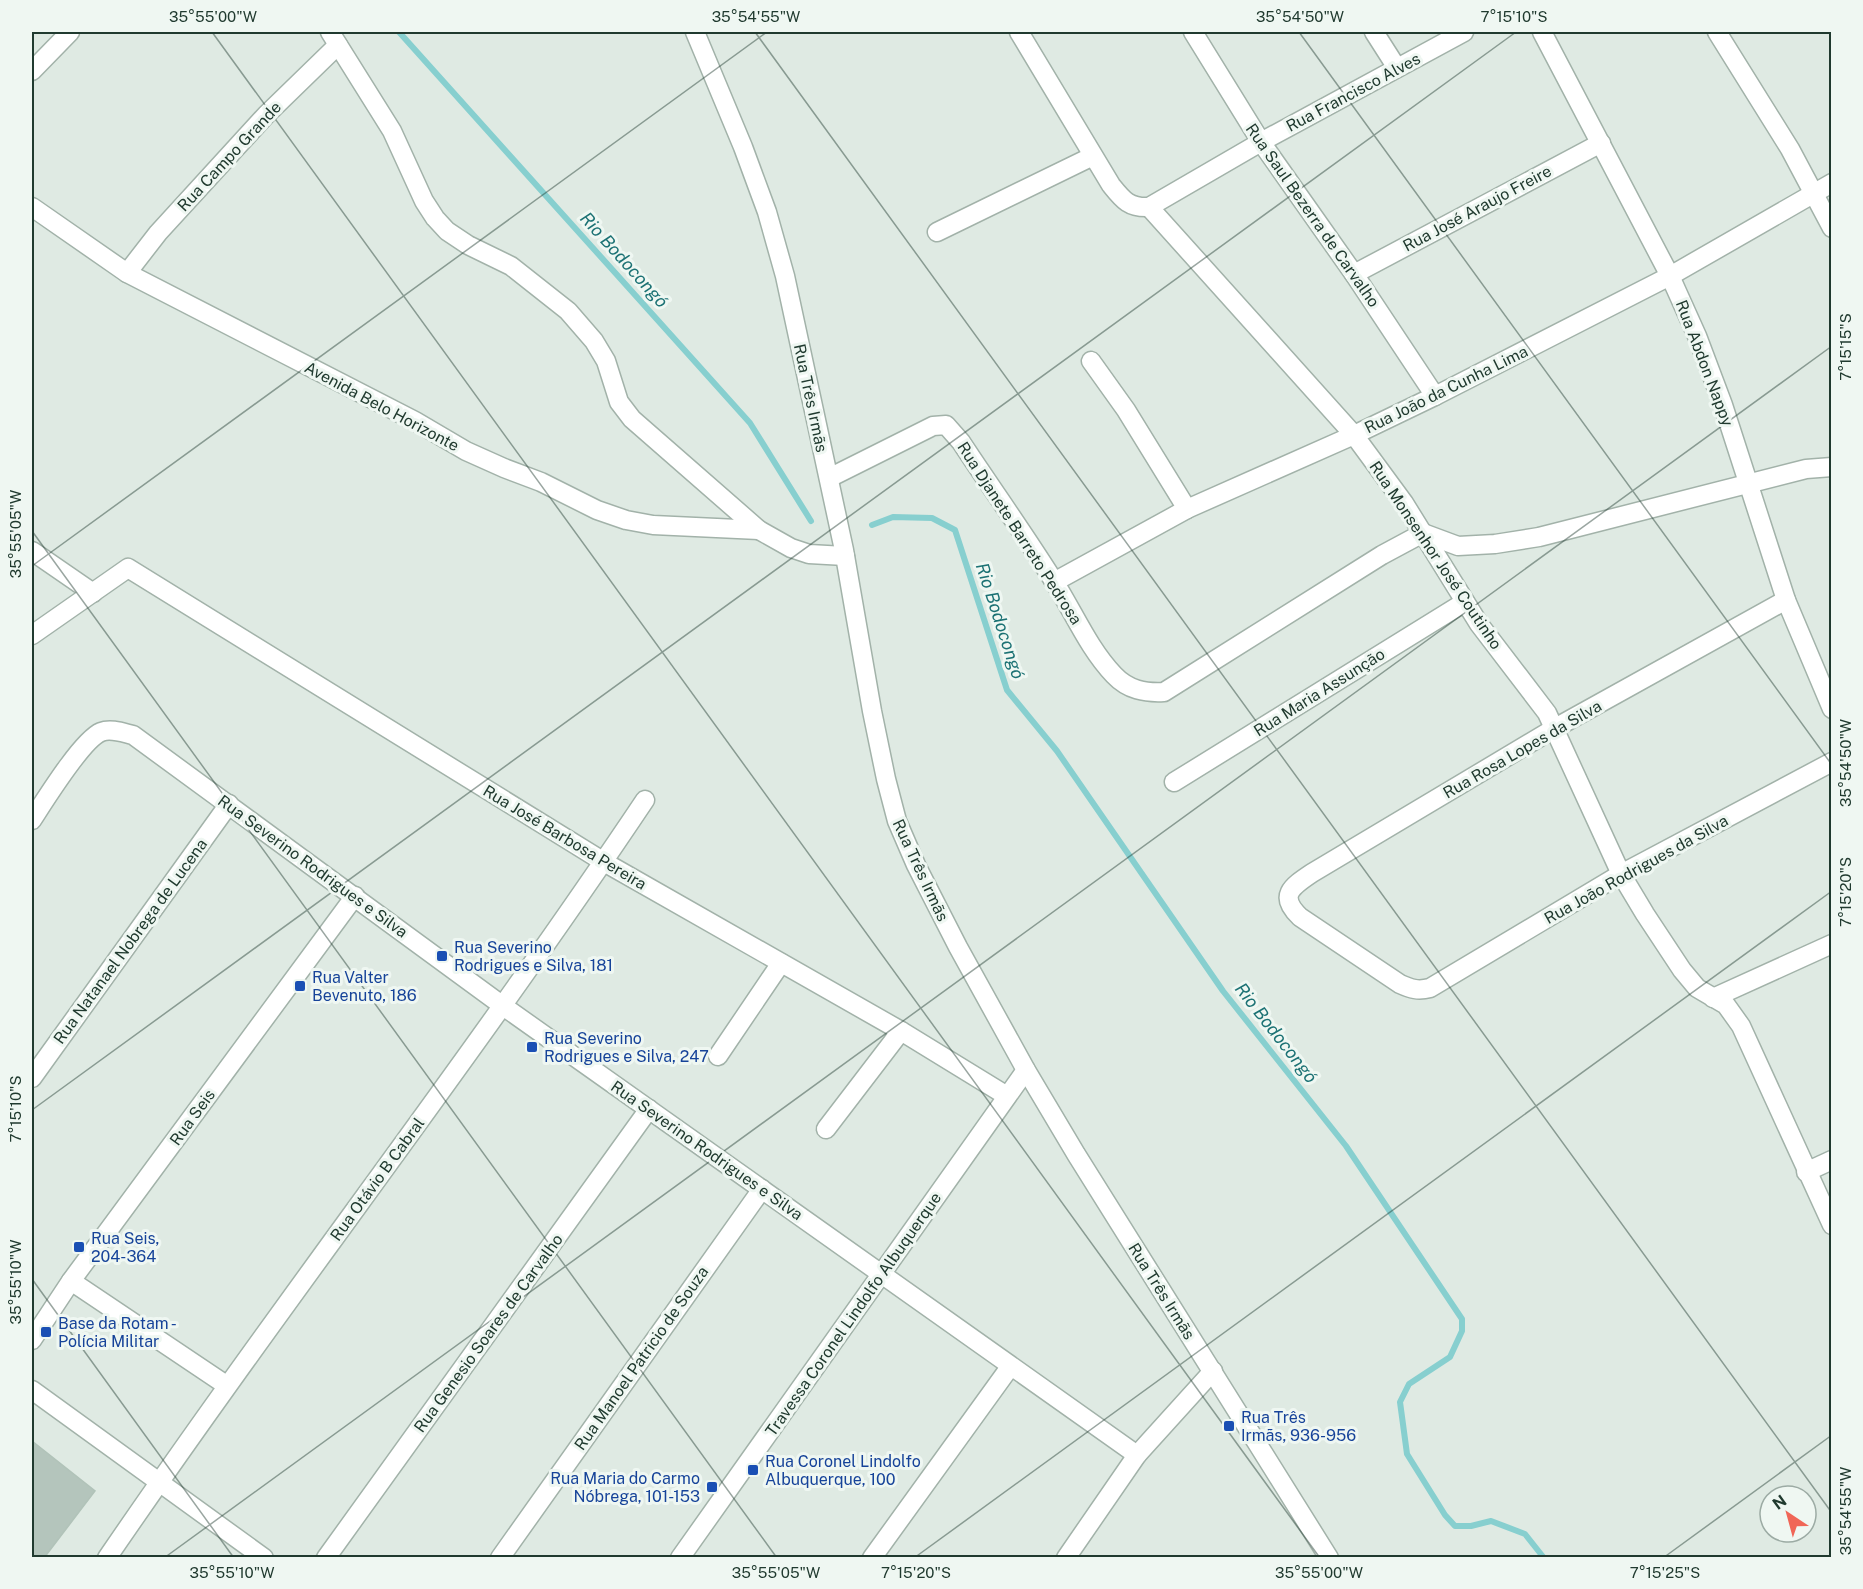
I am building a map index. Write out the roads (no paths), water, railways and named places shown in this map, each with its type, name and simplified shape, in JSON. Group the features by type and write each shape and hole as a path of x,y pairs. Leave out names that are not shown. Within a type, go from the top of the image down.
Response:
{"street":[{"path":"32,71 70,32"},
{"name":"Rua Três Irmãs","path":"695,32 743,147 767,212 784,276 837,514 872,711 897,821 916,865 958,947 1026,1070 1076,1154 1329,1557"},
{"path":"1019,32 1093,156 1123,200 1130,206 1149,207"},
{"name":"Rua Saul Bezerra de Carvalho","path":"1193,32 1261,142 1354,274 1435,396"},
{"path":"1374,32 1397,68"},
{"name":"Rua Francisco Alves","path":"1149,207 1261,142 1464,32"},
{"name":"Rua Abdon Nappy","path":"1542,32 1670,276 1697,336 1723,405 1786,600 1832,709"},
{"path":"1717,32 1790,149 1832,228"},
{"path":"334,38 375,100 424,201 435,218 447,231 468,245 518,271 568,310 594,341 606,360 619,402 632,419 759,530 791,548 809,554 845,553"},
{"name":"Rua Campo Grande","path":"127,273 158,233 334,38"},
{"name":"Rua José Araujo Freire","path":"1354,274 1600,143"},
{"path":"937,232 1093,156"},
{"name":"Rua João da Cunha Lima","path":"1054,582 1187,509 1354,435 1435,396 1670,276 1832,183"},
{"name":"Avenida Belo Horizonte","path":"32,207 127,273 416,422 466,451 541,482 597,510 626,520 652,525 759,530"},
{"name":"Rua Monsenhor José Coutinho","path":"1149,207 1354,435 1404,502 1479,624 1547,713 1621,874 1682,970 1697,988 1726,1005 1741,1026 1832,1225"},
{"path":"1091,361 1126,410 1187,509"},
{"name":"Rua Djanete Barreto Pedrosa","path":"829,478 933,426 946,425 961,442 1054,582 1100,658 1115,676 1130,687 1147,693 1164,692 1382,555 1423,533"},
{"path":"1423,533 1458,546 1495,544 1539,537 1806,469 1832,466"},
{"path":"32,550 93,593 32,635"},
{"name":"Rua José Barbosa Pereira","path":"93,593 129,568 604,862 901,1031 1007,1096"},
{"name":"Rua Rosa Lopes da Silva","path":"1300,917 1293,911 1288,897 1290,890 1297,883 1555,728 1786,600"},
{"name":"Rua Maria Assunção","path":"1174,782 1465,602"},
{"name":"Rua Severino Rodrigues e Silva","path":"32,820 83,748 95,735 104,731 133,735 503,1006 1137,1455"},
{"name":"Rua João Rodrigues da Silva","path":"1300,917 1400,984 1420,990 1430,988 1621,874 1832,762"},
{"name":"Rua Otávio B Cabral","path":"107,1557 226,1385 503,1006 645,800"},
{"name":"Rua Natanael Nobrega de Lucena","path":"32,1077 229,804"},
{"name":"Rua Seis","path":"32,1340 71,1281 355,896"},
{"path":"1713,998 1832,944"},
{"path":"718,1056 781,963"},
{"path":"825,1129 901,1031"},
{"name":"Travessa Coronel Lindolfo Albuquerque","path":"680,1557 1026,1070"},
{"name":"Rua Genesio Soares de Carvalho","path":"326,1557 649,1109"},
{"path":"1806,1172 1832,1160"},
{"name":"Rua Manoel Patricio de Souza","path":"500,1557 762,1189"},
{"path":"71,1281 226,1385"},
{"path":"872,1557 1010,1367"},
{"path":"1066,1557 1137,1455 1213,1371"},
{"path":"32,1390 264,1557"}],"waterway":[{"name":"Rio Bodocongó","path":"399,32 750,423 811,521"},
{"name":"Rio Bodocongó","path":"872,525 893,517 932,518 955,530 1007,690 1057,751 1223,991 1346,1146 1462,1319 1462,1331 1450,1357 1409,1384 1400,1402 1407,1454 1445,1515 1455,1526 1471,1526 1491,1521 1525,1534 1544,1558"}],"place":[{"name":"Rua Severino Rodrigues e Silva, 181","path":"442,956"},
{"name":"Rua Valter Bevenuto, 186","path":"300,986"},
{"name":"Rua Severino Rodrigues e Silva, 247","path":"532,1047"},
{"name":"Rua Seis, 204-364","path":"79,1247"},
{"name":"Base da Rotam - Polícia Militar","path":"46,1332"},
{"name":"Rua Três Irmãs, 936-956","path":"1229,1426"},
{"name":"Rua Coronel Lindolfo Albuquerque, 100","path":"753,1470"},
{"name":"Rua Maria do Carmo Nóbrega, 101-153","path":"712,1487"}]}
